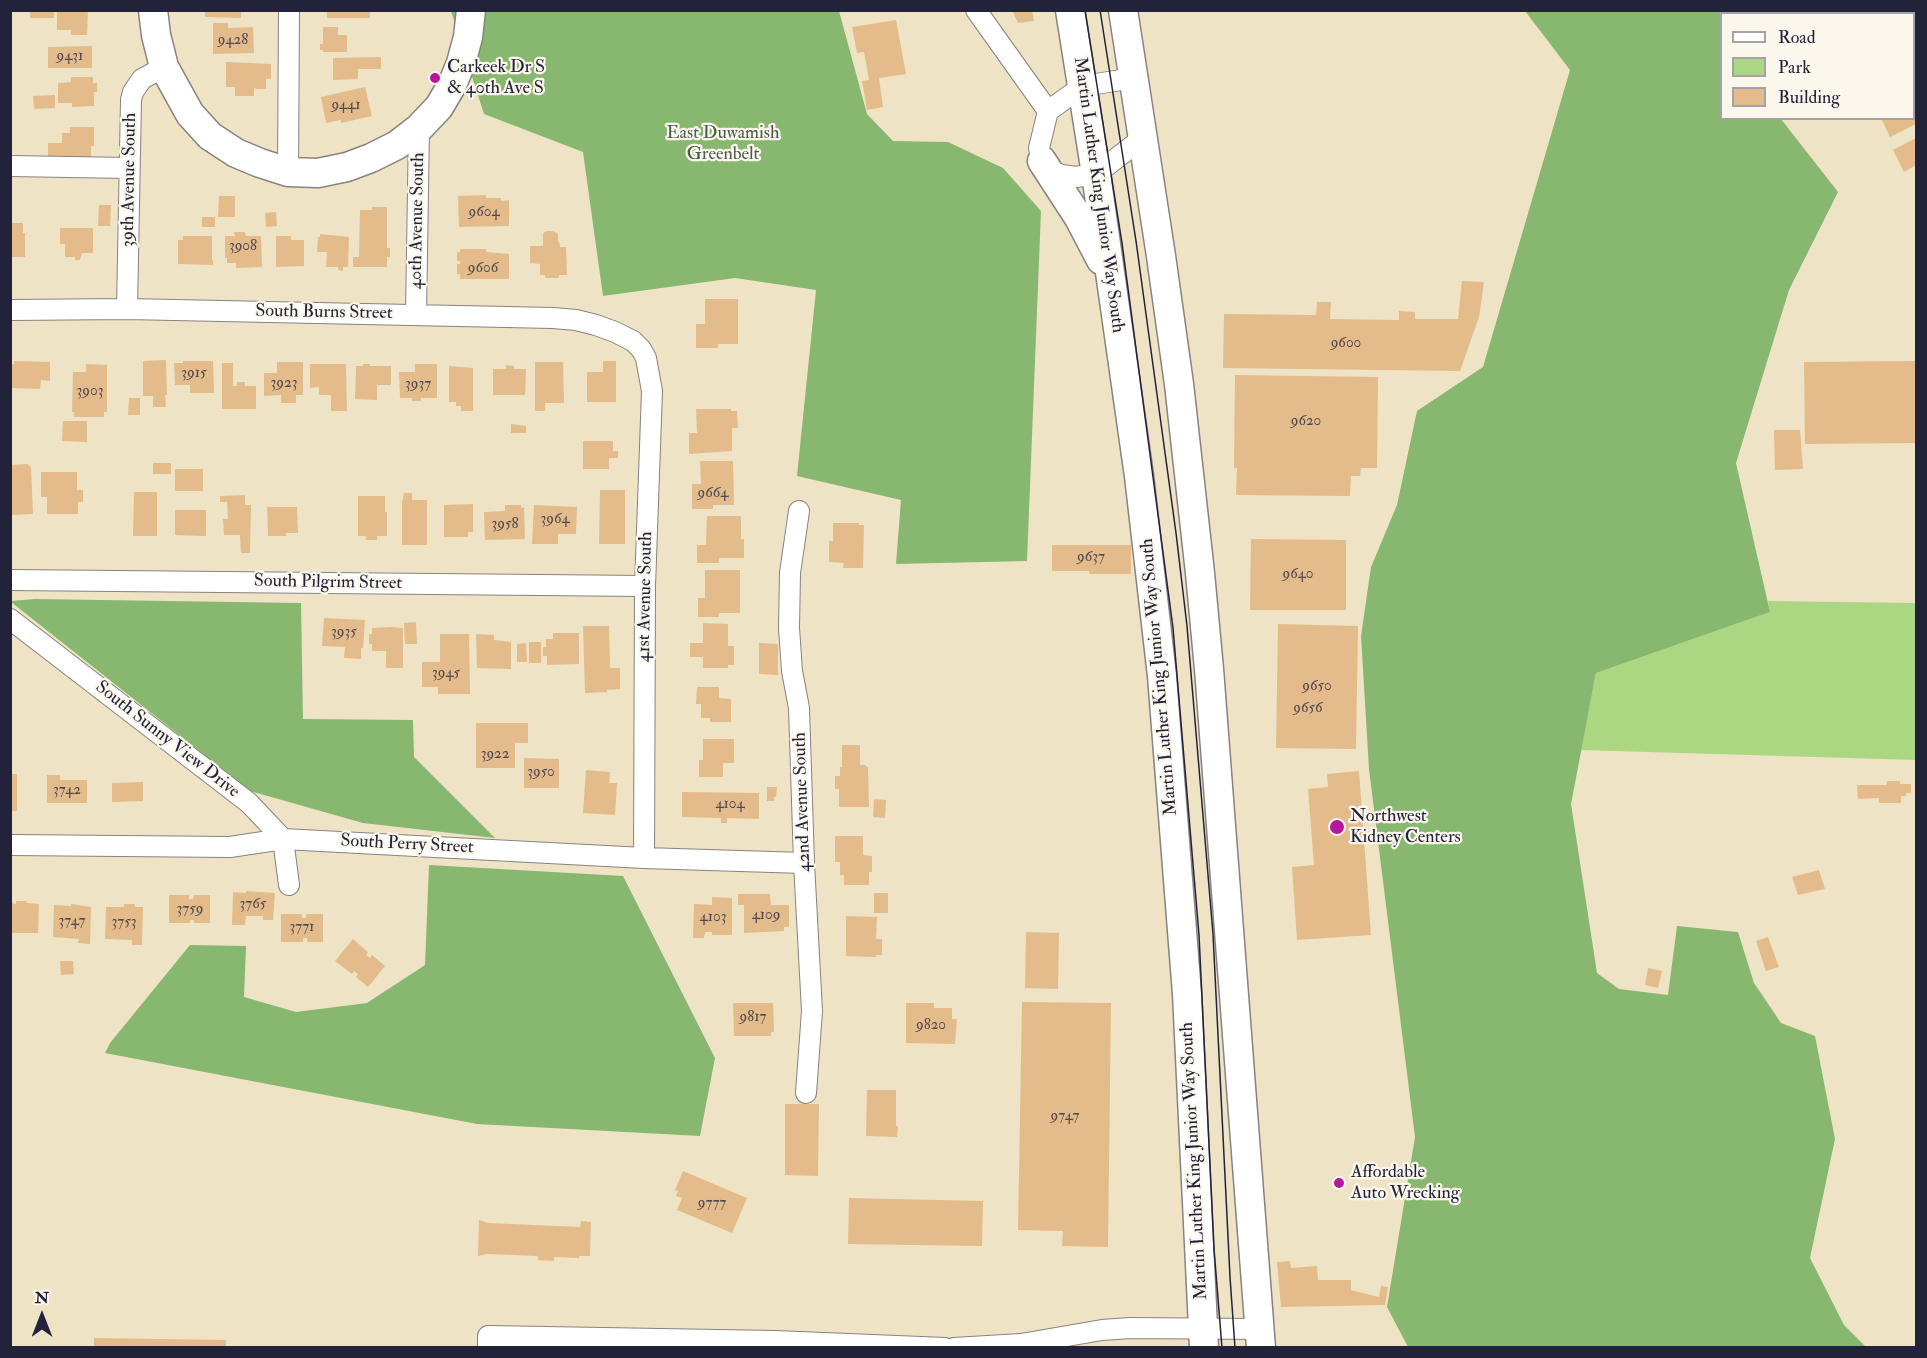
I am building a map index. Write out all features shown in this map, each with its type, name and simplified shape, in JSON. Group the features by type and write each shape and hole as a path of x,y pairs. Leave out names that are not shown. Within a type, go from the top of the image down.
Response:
{"main road":[{"path":"153,10 164,67 190,114 210,136 236,153 260,163 288,172 318,173 347,167 397,145 420,128 439,107 452,85 468,37 471,10"},
{"name":"Martin Luther King Junior Way South","path":"1070,10 1139,476 1162,676 1187,994 1203,1339"},
{"path":"1123,10 1144,137 1179,384 1200,573 1260,1338"},
{"path":"1042,161 1079,219 1110,278"}],"street":[{"path":"288,172 289,10"},
{"path":"976,10 1048,111"},
{"name":"39th Avenue South","path":"127,309 129,168 133,92 142,79 164,67"},
{"path":"1134,78 1083,86 1048,111 1039,148 1042,161 1050,171 1076,177 1096,174 1144,137"},
{"name":"40th Avenue South","path":"416,315 420,128"},
{"path":"10,166 129,168"},
{"name":"South Burns Street","path":"10,310 127,309 576,320 615,332 633,342"},
{"name":"41st Avenue South","path":"633,342 646,358 652,391 645,586 644,858"},
{"name":"42nd Avenue South","path":"800,511 790,573 789,628 792,671 800,708 804,863 812,1011 806,1094"},
{"name":"South Pilgrim Street","path":"10,580 645,586"},
{"name":"South Sunny View Drive","path":"10,619 249,803 283,839"},
{"path":"283,839 289,885"},
{"name":"South Perry Street","path":"10,845 230,847 283,839 644,858 804,863"},
{"path":"954,1347 1021,1344 1102,1330 1130,1328 1203,1339 1260,1338"},
{"path":"488,1342 763,1341 945,1347"}],"green space":[{"name":"East Duwamish Greenbelt","path":"451,11 839,11 867,114 893,141 948,142 1003,168 1041,211 1027,561 896,564 901,500 797,476 816,290 735,278 603,296 583,152 484,114"},
{"path":"1525,11 1759,11 1720,12 1720,120 1782,120 1838,192 1789,290 1736,463 1770,612 1596,673 1571,804 1597,973 1619,989 1668,995 1677,926 1738,932 1754,983 1781,1023 1815,1036 1835,1139 1810,1258 1844,1325 1866,1347 1408,1347 1387,1307 1415,1137 1369,769 1361,636 1371,567 1397,505 1417,411 1483,367 1570,70"},
{"path":"35,599 301,603 303,719 413,720 414,757 495,838 363,823 250,791 11,602"},
{"path":"1768,601 1916,603 1916,760 1581,750 1596,673 1770,612"},
{"path":"429,865 623,876 715,1058 700,1136 477,1124 105,1053 110,1043 190,945 246,946 244,997 296,1012 367,1003 425,965"}],"building":[{"path":"30,10 54,10 54,18 30,18"},
{"path":"57,10 88,10 87,35 71,35 71,30 57,30"},
{"path":"205,10 241,10 241,18 205,17"},
{"path":"327,10 370,10 370,18 327,18"},
{"path":"1012,10 1032,10 1034,21 1018,23"},
{"path":"1846,10 1877,10 1878,12 1847,12"},
{"path":"896,20 906,74 879,78 883,107 867,110 862,81 869,80 864,52 857,53 852,27"},
{"path":"213,23 228,23 228,28 253,27 254,53 213,54"},
{"path":"323,27 338,27 338,35 347,35 347,52 320,50 320,44 323,44"},
{"path":"92,46 92,68 48,68 48,47"},
{"path":"381,57 381,69 358,69 358,79 333,80 333,58"},
{"path":"226,62 271,64 271,79 266,79 266,89 254,87 254,96 235,96 235,87 226,87"},
{"path":"71,77 93,77 93,83 97,83 97,92 94,92 94,106 72,107 72,103 58,103 58,83 71,82"},
{"path":"1915,83 1916,124 1890,137 1882,120 1915,120"},
{"path":"365,87 372,116 341,123 341,120 326,123 321,97"},
{"path":"55,95 55,108 34,109 33,96"},
{"path":"70,127 94,127 94,146 91,146 91,157 48,157 48,143 62,143 62,133 70,133"},
{"path":"1916,138 1916,165 1904,172 1893,150"},
{"path":"486,195 486,198 509,200 509,226 459,227 458,196"},
{"path":"219,196 235,196 235,217 218,217"},
{"path":"99,205 111,205 110,226 98,226"},
{"path":"372,207 387,207 387,248 390,248 390,257 387,257 387,267 353,267 353,257 359,257 360,210 372,210"},
{"path":"276,212 277,226 266,227 265,213"},
{"path":"202,217 215,217 215,227 202,227"},
{"path":"10,223 23,223 25,257 10,257"},
{"path":"60,228 93,228 93,253 82,253 80,260 75,260 75,257 65,257 65,244 60,244"},
{"path":"547,231 558,234 560,247 566,247 567,275 559,275 559,278 545,278 545,275 540,275 540,264 530,263 530,246 543,246 543,233"},
{"path":"234,232 245,232 246,236 261,236 262,267 236,268 236,263 227,263 225,236 235,236"},
{"path":"320,234 349,237 348,267 343,267 343,271 338,270 338,267 326,267 327,252 317,252"},
{"path":"183,236 212,236 213,265 178,264 178,240 183,240"},
{"path":"276,236 291,236 291,240 304,240 304,266 276,267"},
{"path":"460,249 486,249 486,252 509,254 509,279 460,279 460,274 457,274 457,264 460,264 460,261 457,261 457,252 460,252"},
{"path":"1462,281 1484,282 1479,317 1460,371 1223,368 1224,314 1316,315 1317,302 1331,302 1330,319 1399,320 1399,311 1415,312 1415,319 1458,319"},
{"path":"705,299 738,299 738,344 718,344 718,348 696,348 696,324 705,324"},
{"path":"166,360 166,407 153,407 153,396 143,396 143,361"},
{"path":"14,361 50,362 50,381 41,380 40,389 10,388 10,364 14,364"},
{"path":"183,361 213,361 214,393 190,393 190,385 175,385 174,363 183,363"},
{"path":"603,361 616,361 616,402 587,402 587,372 603,372"},
{"path":"1916,361 1916,443 1805,444 1804,362"},
{"path":"277,362 303,362 303,395 296,395 296,403 281,403 281,395 264,396 264,373 277,373"},
{"path":"535,362 563,362 564,403 545,403 545,411 535,411"},
{"path":"222,363 233,363 233,386 237,386 237,382 245,382 245,386 256,386 256,409 222,409"},
{"path":"86,364 107,365 107,412 104,412 104,417 74,417 74,412 72,412 73,372 86,372"},
{"path":"310,364 346,364 347,411 331,411 331,395 319,395 319,387 310,388"},
{"path":"363,364 391,366 391,385 377,385 377,400 355,399 356,366 363,366"},
{"path":"415,364 437,364 437,398 421,398 421,401 412,401 412,398 400,398 399,372 415,372"},
{"path":"506,365 514,366 514,369 526,369 525,395 493,395 493,369 506,369"},
{"path":"449,366 473,368 473,411 461,411 461,406 456,406 456,402 449,402"},
{"path":"1235,375 1378,377 1377,468 1361,468 1360,476 1351,476 1350,496 1236,495"},
{"path":"129,398 140,398 140,415 128,415"},
{"path":"696,409 737,411 738,428 732,428 732,451 689,454 689,433 697,433"},
{"path":"63,421 87,421 87,442 62,441"},
{"path":"511,424 526,426 526,433 511,433"},
{"path":"1774,430 1800,430 1803,469 1775,470"},
{"path":"583,441 613,441 613,451 618,451 618,458 609,458 609,469 583,469"},
{"path":"700,461 733,461 734,505 713,505 713,509 692,509 692,484 701,484"},
{"path":"153,463 171,463 171,474 153,474"},
{"path":"28,464 31,468 33,514 11,515 10,465"},
{"path":"175,469 203,469 203,491 175,491"},
{"path":"41,472 77,472 77,490 83,490 83,502 78,502 78,514 47,514 47,497 41,497"},
{"path":"600,490 625,490 625,544 599,544"},
{"path":"134,492 157,492 157,536 133,536"},
{"path":"404,493 412,493 412,500 427,500 427,545 402,545"},
{"path":"245,495 245,505 251,505 250,553 241,553 240,535 224,535 223,519 228,519 227,502 220,502 220,496"},
{"path":"358,496 385,496 387,536 377,536 377,540 366,540 366,536 358,536"},
{"path":"473,504 473,532 468,532 468,537 444,537 444,505"},
{"path":"505,505 524,507 525,539 485,540 484,512 505,511"},
{"path":"534,505 577,507 576,534 558,534 558,544 532,544"},
{"path":"267,507 297,507 298,533 268,536"},
{"path":"175,510 206,510 206,536 175,535"},
{"path":"707,516 741,516 744,558 719,558 719,563 697,563 697,545 706,545"},
{"path":"833,523 864,525 863,568 843,568 844,563 829,562 829,541 833,541"},
{"path":"1251,539 1346,540 1346,610 1250,610"},
{"path":"1052,545 1131,545 1131,574 1052,571"},
{"path":"705,570 740,570 740,613 719,613 719,617 698,617 698,598 705,598"},
{"path":"324,618 365,620 361,659 344,658 345,647 322,646"},
{"path":"416,622 417,644 405,644 404,623"},
{"path":"703,623 728,624 728,646 734,646 734,665 728,665 728,668 703,668 703,657 690,657 690,643 703,643"},
{"path":"1278,624 1358,626 1356,749 1276,748"},
{"path":"583,626 609,626 610,668 620,668 620,689 585,693"},
{"path":"372,628 403,628 403,668 386,668 386,651 372,651 372,644 369,644 369,634 372,634"},
{"path":"553,633 579,633 579,664 547,665 547,656 543,656 543,647 546,647 546,639 553,639"},
{"path":"440,634 469,634 470,694 438,694 438,687 422,687 422,662 440,662"},
{"path":"476,634 494,635 494,640 511,642 511,669 477,668"},
{"path":"529,642 541,642 541,663 529,663"},
{"path":"526,643 527,662 517,662 517,644"},
{"path":"759,643 778,644 778,675 759,674"},
{"path":"697,687 719,687 719,698 731,699 731,722 710,722 710,718 701,718 701,704 696,704"},
{"path":"476,723 528,723 528,743 515,743 515,768 476,768"},
{"path":"703,739 734,739 734,763 723,763 723,777 699,777 699,760 703,760"},
{"path":"842,745 860,745 860,765 868,767 869,807 839,807 839,789 835,789 835,776 840,776"},
{"path":"524,758 559,759 559,788 524,788"},
{"path":"586,770 610,772 609,783 617,783 615,815 583,813"},
{"name":"Northwest Kidney Centers","path":"1359,771 1371,935 1297,940 1292,867 1314,865 1308,789 1328,787 1327,774"},
{"path":"10,774 17,774 17,811 10,811"},
{"path":"47,775 60,775 60,780 87,780 87,803 47,803"},
{"path":"1887,781 1911,784 1911,793 1901,796 1901,803 1879,803 1879,798 1858,799 1857,785 1887,785"},
{"path":"143,782 143,801 112,802 112,783"},
{"path":"767,787 777,787 774,801 767,801"},
{"path":"682,792 759,793 759,819 727,818 727,823 721,823 721,818 682,817"},
{"path":"874,799 886,800 885,818 873,817"},
{"path":"835,836 863,836 863,855 872,856 869,885 844,885 844,875 840,875 840,862 835,862"},
{"path":"1819,870 1825,889 1798,895 1792,877"},
{"path":"246,891 275,893 273,920 263,920 263,916 246,916 245,925 232,925 233,892 246,893"},
{"path":"874,893 888,893 888,913 874,913"},
{"path":"738,894 770,894 771,905 789,905 789,927 784,927 784,931 744,933 744,905 738,905"},
{"path":"169,895 189,895 189,899 193,899 194,895 210,895 210,923 194,923 194,920 190,920 190,923 169,923"},
{"path":"712,897 732,898 732,935 712,935 712,932 705,932 704,938 693,938 694,904 712,905"},
{"path":"16,901 39,904 38,933 10,933 10,903 16,904"},
{"path":"71,904 91,907 90,944 78,943 79,939 53,937 54,905 71,906"},
{"path":"124,904 143,907 142,945 132,945 132,940 105,939 106,907 124,907"},
{"path":"281,914 302,914 302,918 306,918 306,914 323,914 323,942 307,942 307,938 303,938 303,942 281,942"},
{"path":"846,916 877,917 876,939 882,939 882,955 876,955 876,957 846,956"},
{"path":"1026,932 1059,933 1058,989 1025,988"},
{"path":"1768,937 1779,967 1766,971 1756,941"},
{"path":"353,939 368,952 366,955 370,958 372,955 385,966 368,987 356,977 358,974 354,971 352,974 335,961"},
{"path":"60,961 73,961 74,974 61,975"},
{"path":"1648,968 1662,971 1658,988 1645,985"},
{"path":"1022,1002 1111,1003 1108,1247 1062,1246 1063,1231 1018,1230"},
{"path":"733,1003 773,1003 774,1032 771,1032 771,1036 734,1036"},
{"path":"906,1003 934,1003 934,1008 952,1008 952,1019 957,1019 955,1044 906,1043"},
{"path":"867,1090 896,1090 897,1137 866,1136"},
{"path":"785,1104 819,1104 818,1176 785,1175"},
{"path":"683,1171 747,1198 732,1233 677,1210 682,1198 676,1196 678,1191 675,1190"},
{"path":"849,1198 983,1201 982,1246 848,1244"},
{"path":"479,1220 488,1223 580,1227 581,1221 591,1222 590,1256 554,1257 554,1261 538,1260 538,1256 487,1254 478,1256"},
{"path":"1290,1261 1291,1268 1317,1266 1318,1280 1351,1280 1351,1290 1379,1297 1381,1286 1388,1287 1385,1305 1281,1307 1277,1262"},
{"path":"94,1338 226,1340 226,1348 94,1348"}],"tram line":[{"path":"1085,10 1122,243 1173,628 1199,935 1214,1249 1222,1348"},
{"path":"1100,10 1136,241 1187,626 1213,934 1235,1348"}],"place":[{"name":"Carkeek Dr S & 40th Ave S","path":"435,78"},
{"name":"Northwest Kidney Centers","path":"1337,827"},
{"name":"Affordable Auto Wrecking","path":"1339,1183"}]}
